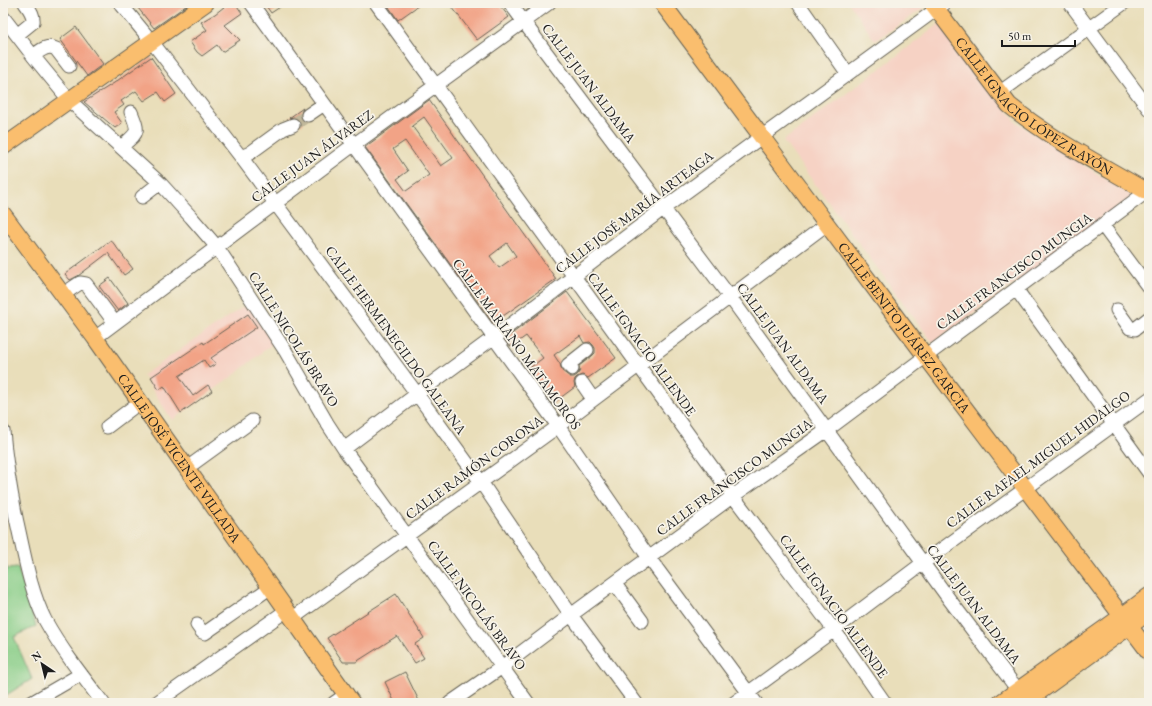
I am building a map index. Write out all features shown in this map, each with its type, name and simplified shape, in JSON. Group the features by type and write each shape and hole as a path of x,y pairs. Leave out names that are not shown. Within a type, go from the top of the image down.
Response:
{"main road":[{"path":"3,147 70,101 206,3"},
{"name":"CALLE BENITO JUÁREZ GARCIA","path":"662,3 1149,652"},
{"name":"CALLE IGNACIO LÓPEZ RAYÓN","path":"938,5 999,93 1009,105 1054,138 1148,192"},
{"name":"CALLE JOSÉ VICENTE VILLADA","path":"3,214 95,338 290,614 344,700"},
{"path":"1000,703 1024,699 1126,621 1149,596"},
{"path":"1126,621 1149,612"}],"street":[{"path":"17,35 33,22 32,12 25,3"},
{"name":"CALLE HERMENEGILDO GALEANA","path":"120,3 152,42 241,158 417,394 481,482 571,615 636,703"},
{"name":"CALLE MARIANO MATAMOROS","path":"251,3 558,426 649,558 756,703"},
{"name":"CALLE IGNACIO ALLENDE","path":"376,3 638,366 733,496 834,630 885,703"},
{"name":"CALLE JUAN ALDAMA","path":"510,3 545,52 730,297 949,599 1024,699"},
{"name":"CALLE JUAN ÁLVAREZ","path":"95,338 353,145 549,3"},
{"path":"798,3 848,74"},
{"path":"1070,3 1149,109"},
{"path":"999,93 1124,3"},
{"name":"CALLE JOSÉ MARÍA ARTEAGA","path":"344,449 664,208 848,74 938,5"},
{"name":"CALLE NICOLÁS BRAVO","path":"3,17 70,101 160,183 217,247 286,352 344,449 528,703"},
{"path":"33,56 46,47 54,47 69,66"},
{"path":"308,115 324,104"},
{"path":"121,147 135,134 137,130 131,112"},
{"path":"241,158 283,129 293,125"},
{"path":"142,197 160,183"},
{"name":"CALLE FRANCISCO MUNGIA","path":"451,703 733,496 827,430 1148,192"},
{"name":"CALLE RAMÓN CORONA","path":"156,703 290,614 481,482 827,224"},
{"path":"1103,226 1149,288"},
{"path":"62,295 80,283 86,284 115,323"},
{"path":"1016,289 1149,473"},
{"path":"1117,310 1130,328 1135,328 1149,318"},
{"path":"572,369 568,365 587,350"},
{"path":"582,383 593,399"},
{"name":"CALLE RAFAEL MIGUEL HIDALGO","path":"734,703 1025,488 1149,399"},
{"path":"107,427 140,402"},
{"path":"187,468 252,421"},
{"path":"3,431 13,503 27,568 35,594 48,625 102,703"},
{"path":"615,584 642,620"},
{"path":"197,625 202,632 206,633 271,587"},
{"path":"31,703 81,674"}],"shaded area":[{"path":"849,3 926,3 928,5 875,41"},
{"path":"942,22 1016,122 1134,197 933,343 783,141"},
{"path":"250,302 277,340 229,379 172,420 143,375"}],"green space":[{"path":"3,556 7,569 18,568 36,626 14,637 32,679 3,697"}],"building":[{"path":"134,3 190,3 154,28"},
{"path":"229,3 235,3 242,13 225,25 240,40 222,52 217,45 202,56 190,42 207,30 201,22 215,14"},
{"path":"264,3 286,3 271,13"},
{"path":"386,3 422,3 398,20"},
{"path":"449,3 498,3 509,17 477,40"},
{"path":"76,27 103,64 87,76 60,39"},
{"path":"151,57 176,94 165,102 158,92 144,101 136,91 121,101 124,105 114,112 122,123 115,128 84,102 114,83"},
{"path":"429,100 556,279 493,323 365,147","holes":["424,117 453,158 441,166 412,126","405,141 429,175 406,191 397,179 408,171 393,149","507,243 516,256 499,268 490,256"]},
{"path":"303,108 300,116 304,122 301,125 298,119 294,117 289,118"},
{"path":"111,240 133,269 124,275 108,253 78,276 70,280 65,274"},
{"path":"110,278 128,303 118,311 99,286"},
{"path":"567,292 616,358 588,378 582,375 577,377 574,383 575,387 552,404 527,370 543,358 526,336 511,347 505,339","holes":["580,336 584,343 590,342 595,348 595,353 579,366 580,371 577,375 570,377 562,371 560,364 554,355"]},
{"path":"248,314 257,327 211,358 216,364 209,368 204,360 179,376 193,396 208,385 212,391 181,413 164,386 159,390 151,377"},
{"path":"396,594 424,638 415,644 424,658 415,663 397,636 356,662 343,662 327,638"},
{"path":"405,672 420,703 395,703 385,682"}],"tunnel":[{"path":"293,125 308,115"}]}
